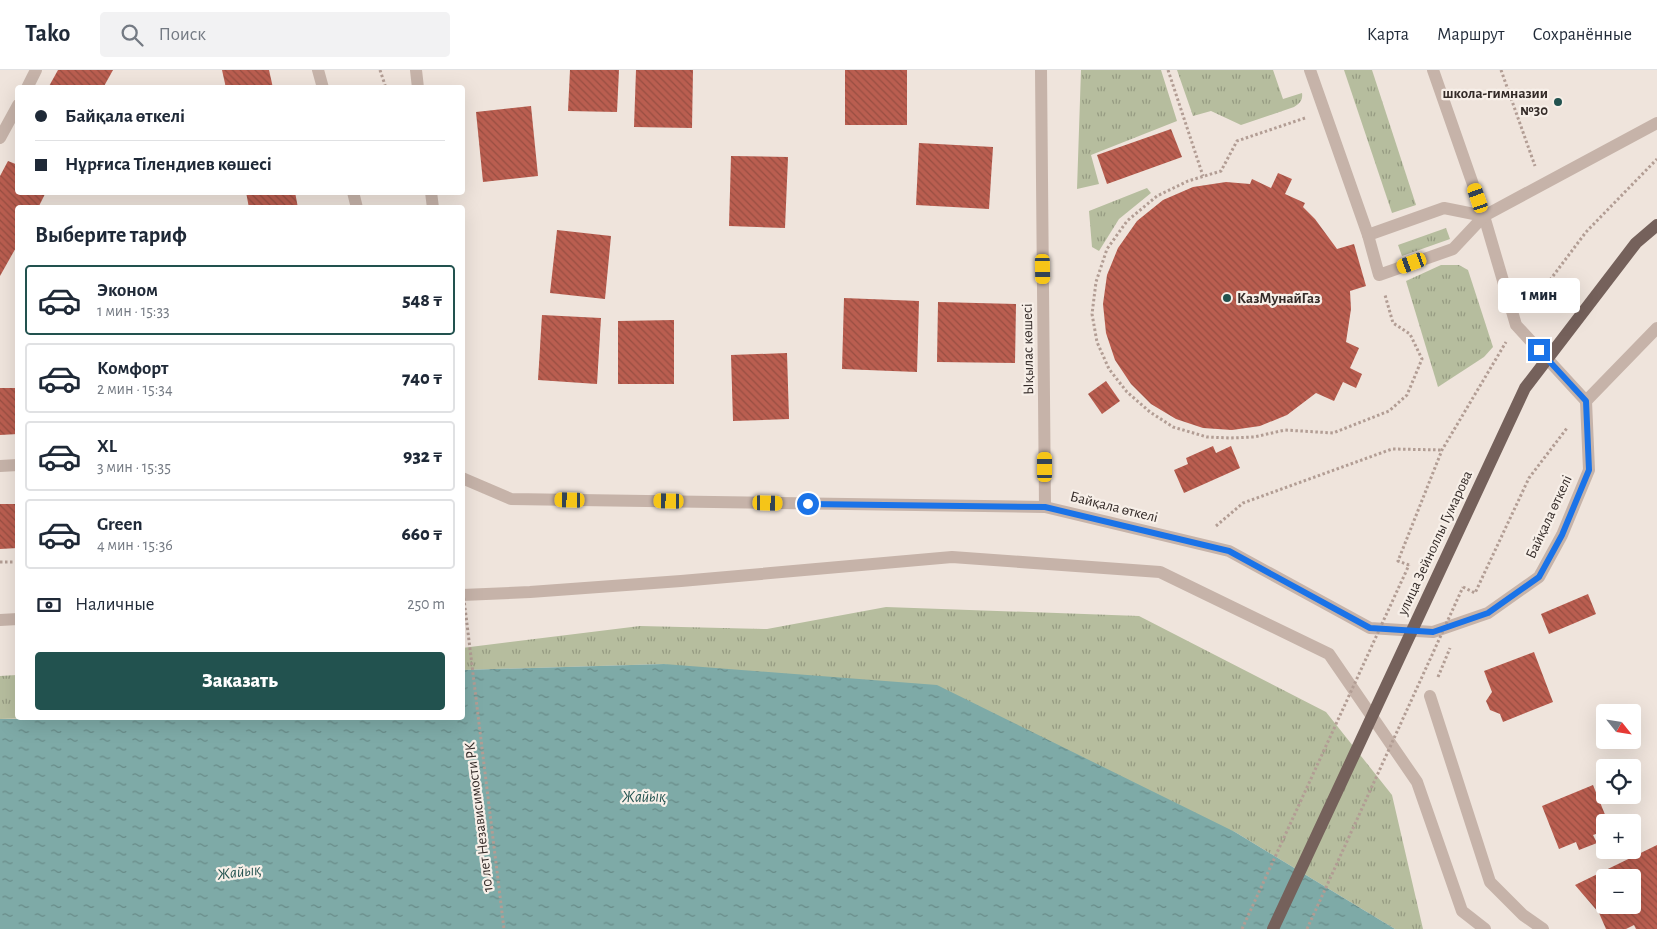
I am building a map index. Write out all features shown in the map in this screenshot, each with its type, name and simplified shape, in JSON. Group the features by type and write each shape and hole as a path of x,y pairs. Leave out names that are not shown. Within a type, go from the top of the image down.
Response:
{"main road":[{"name":"улица Зейноллы Гумарова","path":"1273,929 1524,388 1636,243 1657,225"}],"street":[{"path":"28,85 36,70"},
{"path":"318,70 322,85"},
{"path":"416,70 418,85"},
{"name":"Ықылас көшесі","path":"1041,70 1045,507"},
{"path":"1310,70 1368,235 1379,275 1453,249 1484,216 1657,123"},
{"path":"1433,70 1484,216 1516,324 1586,401 1657,328"},
{"path":"0,138 15,110"},
{"path":"1368,235 1444,208 1484,216"},
{"name":"Байқала өткелі","path":"465,479 511,499 1045,507 1229,551 1370,628 1433,632 1488,613 1539,577 1562,535 1589,470 1586,401"},
{"path":"0,466 15,465"},
{"path":"465,595 681,581 952,557 1160,572 1329,654 1417,782 1462,910 1485,929"},
{"path":"0,620 15,619"},
{"path":"1430,696 1490,882 1523,915 1543,929"}],"path":[{"path":"380,70 385,85"},
{"path":"1168,70 1203,176"},
{"path":"1502,70 1542,185"},
{"path":"1325,111 1237,141 1221,171 1188,181 1157,196 1127,221 1107,249 1096,282 1092,314 1097,342 1109,369 1127,392 1150,412 1173,427 1206,437 1230,438 1254,437 1285,430 1333,433 1389,411 1408,395 1422,359 1410,334 1393,323 1379,275"},
{"path":"1242,929 1409,565 1398,561 1442,450 1516,324 1586,232 1657,159"},
{"path":"1307,929 1463,587 1475,593 1529,478 1586,401"},
{"path":"1194,543 1243,504 1253,500 1392,449 1442,450"},
{"path":"0,562 15,562"},
{"name":"10 лет Независимости РК","path":"465,608 504,929"},
{"path":"1430,696 1461,622"}],"green space":[{"path":"1081,70 1161,70 1177,121 1091,155 1099,184 1077,189"},
{"path":"1177,70 1273,70 1283,99 1302,93 1302,98 1294,107 1241,125 1211,111 1193,116"},
{"path":"1344,70 1372,70 1416,205 1392,213"},
{"path":"1147,188 1151,193 1119,219 1099,251 1092,247 1089,211"},
{"path":"1446,228 1450,239 1402,256 1398,245"},
{"path":"1441,265 1459,265 1468,270 1493,347 1484,357 1438,387 1406,281"},
{"path":"886,607 1139,616 1326,712 1392,795 1423,929 1395,929 1235,832 664,664 465,670 465,648 640,626 767,629"},
{"path":"15,675 15,719 0,719 0,676"}],"water":[{"name":"Жайық","path":"664,664 937,685 1235,832 1395,929 0,929 0,719 465,720 465,670"}],"building":[{"path":"58,70 113,70 105,85 50,85"},
{"path":"222,70 269,70 272,85 225,85"},
{"path":"570,70 619,70 617,112 568,111"},
{"path":"636,70 693,70 692,128 634,127"},
{"path":"845,70 907,70 907,125 845,125"},
{"path":"531,106 538,176 483,182 476,112"},
{"path":"1171,129 1182,157 1107,184 1097,155"},
{"path":"919,143 993,147 989,209 916,205"},
{"path":"731,156 788,157 785,228 729,226"},
{"path":"8,161 15,164 15,195 44,195 40,205 15,205 15,249 0,276 0,176"},
{"name":"КазМунайГаз","path":"1278,173 1292,179 1285,194 1305,203 1303,207 1315,219 1337,249 1354,244 1366,286 1350,291 1351,309 1346,342 1359,348 1350,368 1362,374 1356,388 1343,382 1334,401 1316,393 1287,415 1260,426 1232,430 1203,428 1176,419 1151,404 1131,384 1115,360 1106,333 1103,304 1107,275 1118,248 1137,221 1163,200 1193,187 1226,182 1250,184 1252,179 1271,188"},
{"path":"247,195 296,195 297,205 248,205"},
{"path":"557,230 611,236 605,299 550,293"},
{"path":"844,298 919,301 917,372 842,369"},
{"path":"938,302 1016,304 1015,363 937,362"},
{"path":"542,315 601,318 597,384 538,380"},
{"path":"674,320 674,384 618,384 618,321"},
{"path":"787,353 789,419 733,421 731,355"},
{"path":"1106,381 1120,401 1102,414 1088,394"},
{"path":"0,388 15,388 15,434 0,435"},
{"path":"1213,446 1216,453 1231,446 1240,468 1184,493 1174,470 1188,464 1186,458"},
{"path":"0,504 15,504 15,548 0,549"},
{"path":"1588,594 1596,614 1549,634 1541,614"},
{"path":"1534,652 1553,702 1503,722 1500,714 1490,710 1486,701 1492,692 1484,671"},
{"path":"1593,785 1596,792 1596,804 1601,804 1605,814 1596,814 1596,834 1593,835 1596,843 1579,850 1576,842 1559,849 1542,806"},
{"path":"1657,845 1657,929 1636,929 1634,925 1626,929 1606,929 1599,914 1641,914 1641,869 1608,869 1628,859 1641,859 1641,853"},
{"path":"1596,875 1596,910 1575,885"}],"place":[{"name":"школа-гимназии №30","path":"1558,102"},
{"name":"КазМунайГаз","path":"1227,298"}],"route":[{"path":"808,504 1045,507 1229,551 1370,628 1433,632 1488,613 1539,577 1562,535 1589,470 1586,401 1539,350"}]}
